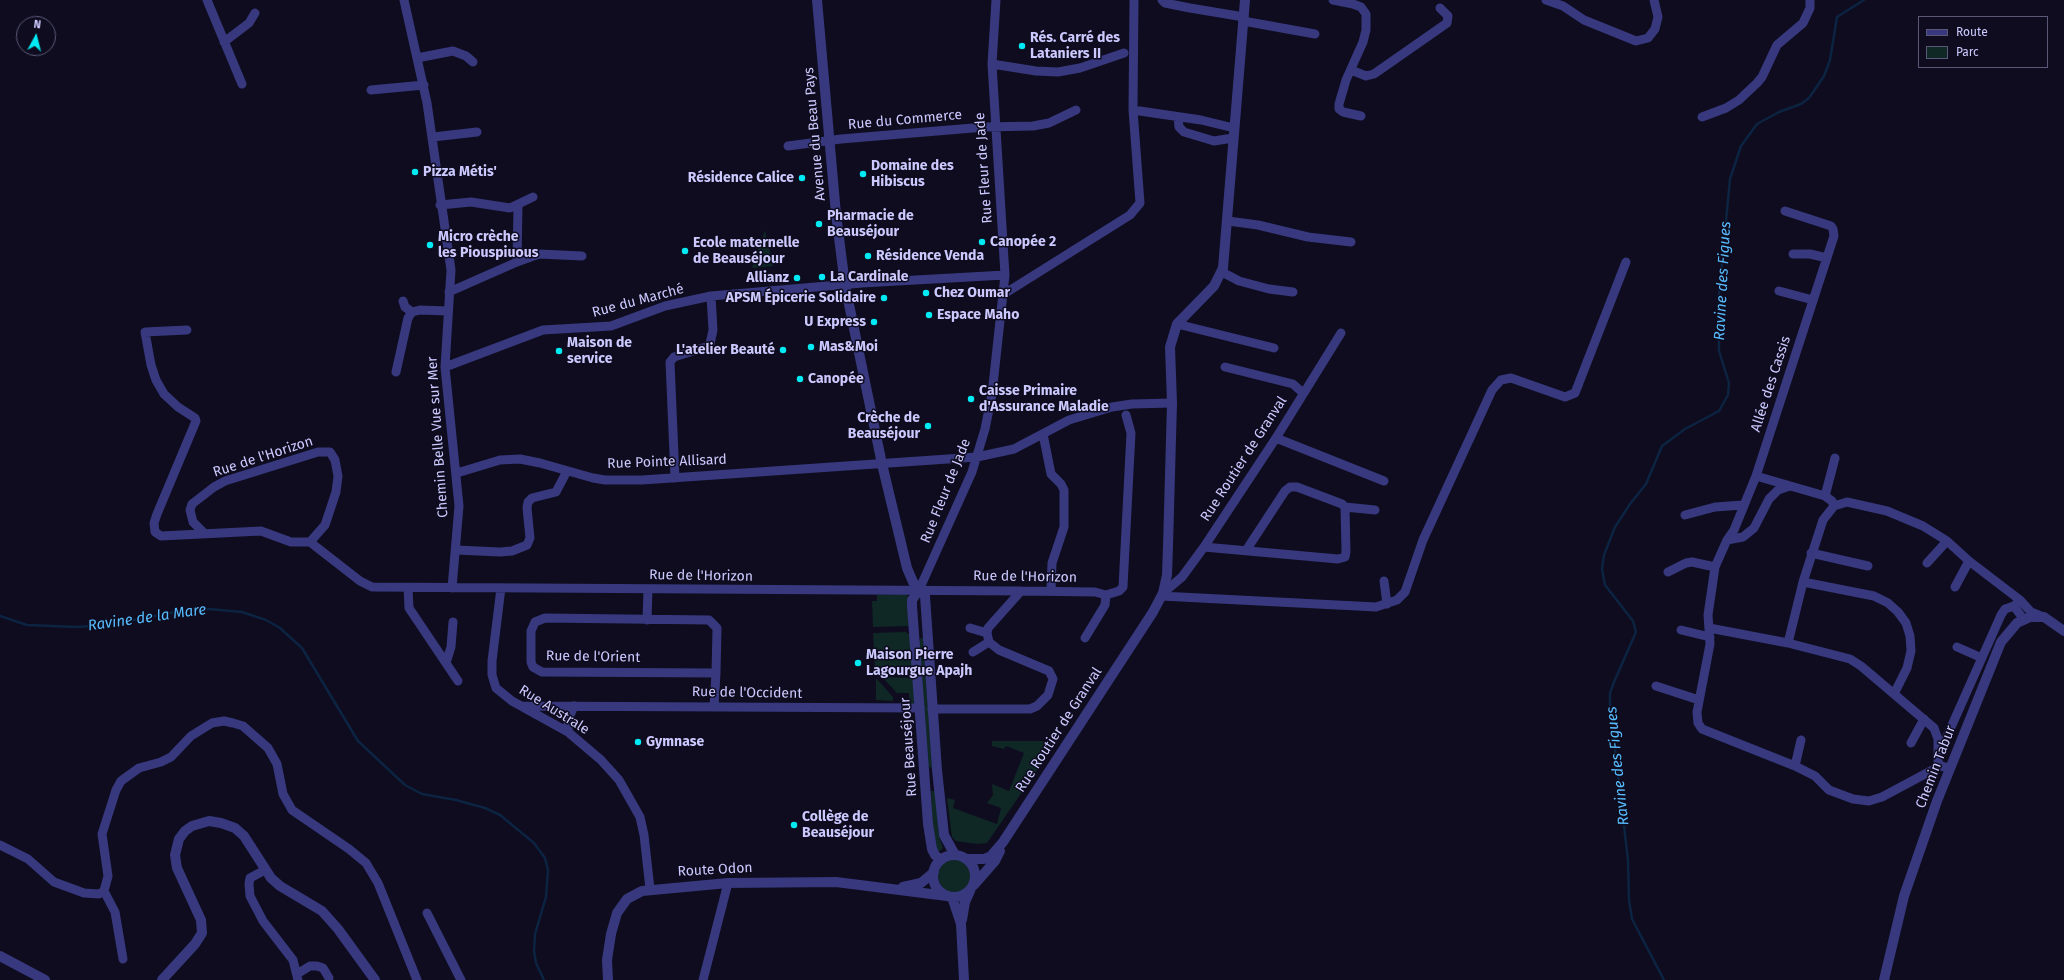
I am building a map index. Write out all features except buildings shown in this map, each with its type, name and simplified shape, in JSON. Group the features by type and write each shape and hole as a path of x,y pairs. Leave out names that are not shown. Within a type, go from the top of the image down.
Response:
{"street":[{"path":"207,0 242,84"},
{"name":"Avenue du Beau Pays","path":"816,0 829,140 845,285 882,464 908,572 919,590"},
{"name":"Rue Fleur de Jade","path":"919,590 977,457 985,429 992,394 1005,275 992,64 996,0"},
{"path":"1004,294 1136,210 1140,203 1133,110 1134,0"},
{"path":"1162,0 1165,3 1190,4 1244,19 1315,34"},
{"name":"Rue Routier de Granval","path":"1162,595 1167,575 1172,403 1170,347 1177,324 1214,286 1222,272 1226,256 1233,133 1245,0"},
{"path":"1333,0 1354,4 1361,7 1366,14 1364,42 1351,70 1339,104 1339,109 1342,112 1361,116"},
{"path":"1546,0 1563,6 1584,20 1636,40 1648,38 1655,29 1658,17 1654,0"},
{"path":"1702,117 1726,108 1739,100 1757,83 1762,77 1777,45 1803,23 1810,8 1810,0"},
{"name":"Chemin Belle Vue sur Mer","path":"407,1 433,137 440,205 450,270 446,367 459,506 452,588"},
{"path":"1351,70 1366,76 1374,74 1447,23 1448,16 1440,8"},
{"path":"224,42 249,23 255,13"},
{"path":"417,58 453,51 466,56 473,62"},
{"path":"992,64 1036,71 1058,72 1080,68 1124,53"},
{"path":"371,90 424,85"},
{"name":"Rue du Commerce","path":"788,146 829,140 1049,123 1076,110"},
{"path":"1133,110 1178,117 1233,133"},
{"path":"1178,117 1180,127 1184,132 1214,141 1233,133"},
{"path":"433,137 477,132"},
{"path":"440,205 471,202 503,208 518,206 533,197"},
{"path":"517,262 518,206"},
{"name":"Allée des Cassis","path":"1785,211 1831,226 1834,236 1756,476 1734,530 1727,540 1715,567 1708,615 1709,632 1697,717 1702,729 1795,766 1815,776 1829,790 1853,799 1869,801 1882,797 1945,767"},
{"path":"1228,222 1258,225 1308,237 1352,242"},
{"path":"449,292 539,254 582,256"},
{"path":"1793,254 1810,254 1827,258"},
{"path":"1162,595 1376,607 1397,600 1405,592 1423,540 1477,420 1495,385 1501,380 1511,378 1565,397 1575,393 1580,385 1626,262"},
{"path":"1222,272 1239,281 1269,289 1293,292"},
{"name":"Rue du Marché","path":"446,367 543,330 611,326 665,306 711,296 845,285 1005,275"},
{"path":"1779,292 1812,300"},
{"path":"675,478 670,360 674,357 709,346 713,330 711,296"},
{"path":"402,301 405,307 412,312"},
{"path":"396,372 399,351 408,318 412,312 420,310 448,311"},
{"path":"1177,324 1274,348"},
{"path":"187,330 145,332 150,365 164,394 178,407 195,418 196,421 154,523 155,532 161,536 261,531 291,542 310,542"},
{"name":"Rue Routier de Granval","path":"1003,842 1162,595 1182,577 1204,547 1276,438 1341,333"},
{"path":"1225,367 1293,384 1303,393"},
{"name":"Rue Pointe Allisard","path":"457,472 490,462 510,459 530,460 605,480 675,478 977,457 1014,449 1069,420 1121,405 1172,403"},
{"path":"1084,638 1105,604 1106,595 1119,592 1123,587 1131,433 1126,415"},
{"path":"1042,434 1051,474 1061,484 1064,490 1064,526 1052,562 1051,592"},
{"path":"1276,438 1384,481"},
{"name":"Rue de l'Horizon","path":"204,533 193,522 190,510 192,504 214,487 225,481 318,452 330,452 335,460 338,476 336,492 325,525 310,542 366,585 378,587 452,588 1021,591 1095,592 1106,595"},
{"path":"1825,496 1835,458"},
{"path":"456,550 500,552 512,551 527,545 530,538 527,508 528,502 532,498 556,492 567,471"},
{"path":"1756,476 1825,496 1832,501 1834,506"},
{"path":"1727,540 1743,537 1754,528 1769,499 1778,490 1790,486"},
{"path":"1247,549 1285,491 1290,487 1297,487 1342,504 1345,507 1375,510"},
{"path":"1788,643 1803,582 1823,520 1834,506 1847,502 1887,511 1923,526 1947,542 2017,603 2031,612 2044,617 2064,631"},
{"path":"1685,515 1715,507 1743,505"},
{"path":"1204,547 1247,549 1338,559 1345,557 1346,552 1345,507"},
{"path":"1927,563 1947,542"},
{"path":"1812,553 1868,566"},
{"path":"1955,587 1968,561"},
{"path":"1668,572 1686,563 1692,562 1715,567"},
{"path":"1384,581 1387,604"},
{"path":"1803,582 1874,596 1888,603 1898,612 1906,623 1910,636 1911,650 1907,668 1894,694"},
{"path":"408,587 407,605 458,681"},
{"name":"Rue Australe","path":"501,588 492,661 492,676 496,688 521,706 568,732 601,760 619,780 640,817 644,835 650,889"},
{"path":"647,620 648,589"},
{"name":"Rue Beauséjour","path":"941,860 935,855 932,849 928,824 912,606 915,594 919,590 925,596 932,710 944,835 954,855"},
{"path":"973,652 988,638 992,622 1021,591"},
{"path":"2017,603 2024,620 2030,617 2044,617"},
{"path":"1938,746 1944,743 2001,615 2005,609 2017,603"},
{"name":"Rue de l'Orient","path":"714,707 716,673 717,628 713,623 703,619 539,619 535,622 531,631 531,662 533,667 537,670 550,673 716,673"},
{"name":"Chemin Tabur","path":"1884,980 1904,896 1945,767 2001,642 2017,623 2024,620"},
{"path":"446,663 451,647 453,622"},
{"path":"932,710 1030,709 1042,702 1052,687 1054,679 1049,671 999,650 988,638 970,628"},
{"path":"1681,630 1709,632 1788,643 1850,659 1861,666 1934,728 1938,746 1938,761 1945,767"},
{"path":"1957,647 1982,658"},
{"path":"1656,686 1699,700"},
{"name":"Rue de l'Occident","path":"521,706 920,708"},
{"path":"568,732 568,720 574,706"},
{"path":"1911,743 1924,719"},
{"path":"123,959 115,912 104,891 108,876 102,834 116,790 121,782 139,768 161,762 171,757 191,736 212,723 224,721 243,726 268,748 277,764 283,794 292,810 349,849 366,863 378,883 417,980"},
{"path":"1795,766 1801,740"},
{"path":"162,980 195,944 202,933 200,920 177,868 175,855 176,846 186,831 200,822 209,821 235,828 252,846 270,878 280,886 322,911 338,929 375,980"},
{"path":"961,924 950,897 938,889 935,884 934,872 941,860 954,855 967,859 984,859 991,856 1003,842"},
{"path":"950,897 965,895 972,888 995,861 1003,842"},
{"path":"0,846 28,859 54,882 92,894 104,891"},
{"path":"964,980 961,924 965,902 972,888 975,871 967,859"},
{"path":"265,870 250,878 249,884 250,896 263,922 294,960 298,977 310,966 317,966 323,968 329,978"},
{"name":"Route Odon","path":"893,888 920,883 934,872"},
{"name":"Route Odon","path":"608,980 608,953 611,934 617,913 626,899 636,893 650,889 728,883 836,882 893,888 950,897"},
{"path":"703,980 728,883"},
{"path":"427,913 461,980"},
{"path":"0,956 45,980"}],"green space":[{"path":"765,230 773,266 752,268"},
{"path":"905,594 908,596 909,626 873,627 872,601 877,601 877,595"},
{"path":"906,632 911,636 912,670 910,673 875,671 873,633"},
{"path":"923,638 931,768 927,766 918,641"},
{"path":"882,677 913,678 915,701 912,705 898,705 901,702 909,701 909,693 897,693"},
{"path":"876,678 893,697 893,701 876,700"},
{"path":"992,741 1057,741 987,843 977,844 956,841 952,837 947,798 955,800 953,808 997,824 1001,808 987,803 993,795 992,784 1009,791 1024,753 1006,746 1004,749 992,746"},
{"path":"931,791 934,791 936,794 939,837 943,848 940,851 936,849 933,837"},
{"path":"955,859 967,864 972,876 967,888 955,893 943,888 938,876 943,864"}],"waterway":[{"name":"Ravine des Figues","path":"1664,980 1632,919 1629,900 1628,860 1610,707 1610,693 1636,632 1633,621 1605,585 1602,569 1604,555 1615,527 1630,504 1646,484 1662,446 1685,429 1719,411 1728,395 1729,383 1719,351 1719,295 1730,179 1741,146 1757,124 1779,112 1801,104 1809,98 1824,76 1830,60 1837,17 1864,0"},
{"name":"Ravine de la Mare","path":"0,616 27,625 76,627 108,625 180,611 209,609 242,612 266,620 280,628 302,648 358,741 405,785 422,794 456,800 485,808 500,815 534,843 545,858 548,870 546,897 535,934 534,951 536,963 544,980"}],"place":[{"name":"Rés. Carré des Lataniers II","path":"1022,46"},
{"name":"Pizza Métis'","path":"415,172"},
{"name":"Domaine des Hibiscus","path":"863,174"},
{"name":"Résidence Calice","path":"802,178"},
{"name":"Pharmacie de Beauséjour","path":"819,224"},
{"name":"Canopée 2","path":"982,242"},
{"name":"Micro crèche les Piouspiuous","path":"430,245"},
{"name":"Ecole maternelle de Beauséjour","path":"685,251"},
{"name":"Résidence Venda","path":"868,256"},
{"name":"La Cardinale","path":"822,277"},
{"name":"Allianz","path":"797,278"},
{"name":"Chez Oumar","path":"926,293"},
{"name":"APSM Épicerie Solidaire","path":"884,298"},
{"name":"Espace Maho","path":"929,315"},
{"name":"U Express","path":"874,322"},
{"name":"Mas&Moi","path":"811,347"},
{"name":"L'atelier Beauté","path":"783,350"},
{"name":"Maison de service","path":"559,351"},
{"name":"Canopée","path":"800,379"},
{"name":"Caisse Primaire d'Assurance Maladie","path":"971,399"},
{"name":"Crèche de Beauséjour","path":"928,426"},
{"name":"Maison Pierre Lagourgue Apajh","path":"858,663"},
{"name":"Gymnase","path":"638,742"},
{"name":"Collège de Beauséjour","path":"794,825"}]}
